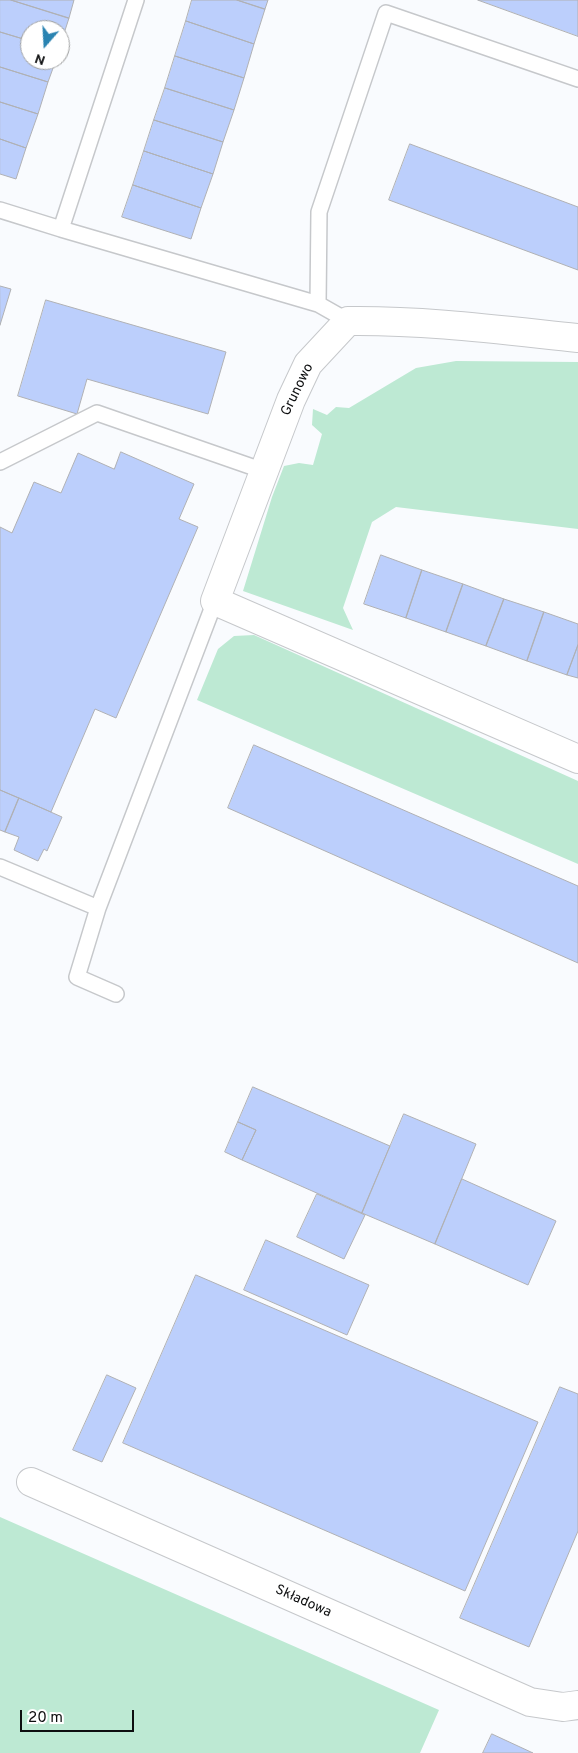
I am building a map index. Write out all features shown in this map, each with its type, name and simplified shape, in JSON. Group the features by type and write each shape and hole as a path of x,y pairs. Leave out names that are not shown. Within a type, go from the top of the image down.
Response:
{"street":[{"path":"348,321 395,320 578,338"},
{"name":"Grunowo","path":"215,601 291,400 308,364 348,321"},
{"path":"215,601 578,759"},
{"name":"Składowa","path":"31,1482 530,1702 564,1707 578,1705"}],"lane":[{"path":"61,229 136,0"},
{"path":"318,304 319,212 386,13 578,78"},
{"path":"0,210 318,304 348,321"},
{"path":"0,462 97,413 264,472"},
{"path":"116,994 77,977 98,908 215,601"},
{"path":"0,867 98,908"}],"green space":[{"path":"456,361 578,362 578,529 396,507 372,522 343,608 353,630 243,591 272,497 284,466 299,463 313,465 322,434 312,425 313,409 327,415 336,407 349,408 416,368"},
{"path":"254,635 578,781 578,864 197,700 218,649 234,636"},
{"path":"0,1517 439,1710 420,1753 0,1753"}],"building":[{"path":"0,0 11,0 69,18 68,20 20,20 20,38 0,32"},
{"path":"11,0 74,0 69,18"},
{"path":"192,0 237,0 265,9 254,44 186,21"},
{"path":"237,0 268,0 265,9"},
{"path":"478,0 578,0 578,36"},
{"path":"186,21 254,44 244,78 175,56"},
{"path":"0,32 20,38 20,70 52,70 48,82 0,67"},
{"path":"175,56 244,78 234,110 165,88"},
{"path":"0,67 48,82 38,114 0,102"},
{"path":"165,88 234,110 223,142 154,120"},
{"path":"0,102 38,114 26,148 0,139"},
{"path":"154,120 223,142 213,174 144,151"},
{"path":"0,139 26,148 16,179 0,174"},
{"path":"410,144 578,207 578,270 389,200"},
{"path":"144,151 213,174 201,208 133,185"},
{"path":"133,185 201,208 191,239 122,217"},
{"path":"0,286 11,289 0,325"},
{"path":"46,300 226,352 208,414 87,379 77,414 18,396"},
{"path":"121,452 194,484 179,519 198,527 116,718 95,709 51,812 0,790 0,527 12,533 34,482 61,493 78,453 114,469"},
{"path":"381,555 422,570 406,618 364,604"},
{"path":"422,570 463,584 446,632 406,618"},
{"path":"463,584 504,599 486,646 446,632"},
{"path":"504,599 544,612 527,661 486,646"},
{"path":"544,612 578,624 578,645 567,675 527,661"},
{"path":"578,645 578,678 567,675"},
{"path":"254,745 578,886 578,963 228,808"},
{"path":"0,790 19,798 5,832 0,830"},
{"path":"19,798 62,817 47,851 44,849 38,861 14,850 19,837 5,832"},
{"path":"253,1087 390,1146 362,1213 242,1160 256,1130 238,1122"},
{"path":"404,1114 476,1144 435,1244 362,1213"},
{"path":"238,1122 256,1130 242,1160 225,1152"},
{"path":"462,1179 556,1221 528,1285 435,1244"},
{"path":"317,1194 365,1215 344,1259 297,1237"},
{"path":"266,1240 369,1285 347,1335 244,1290"},
{"path":"196,1275 538,1422 465,1591 123,1443"},
{"path":"107,1375 136,1388 102,1462 73,1450"},
{"path":"560,1387 578,1394 578,1531 529,1647 460,1618"},
{"path":"492,1734 533,1753 483,1753"}]}
